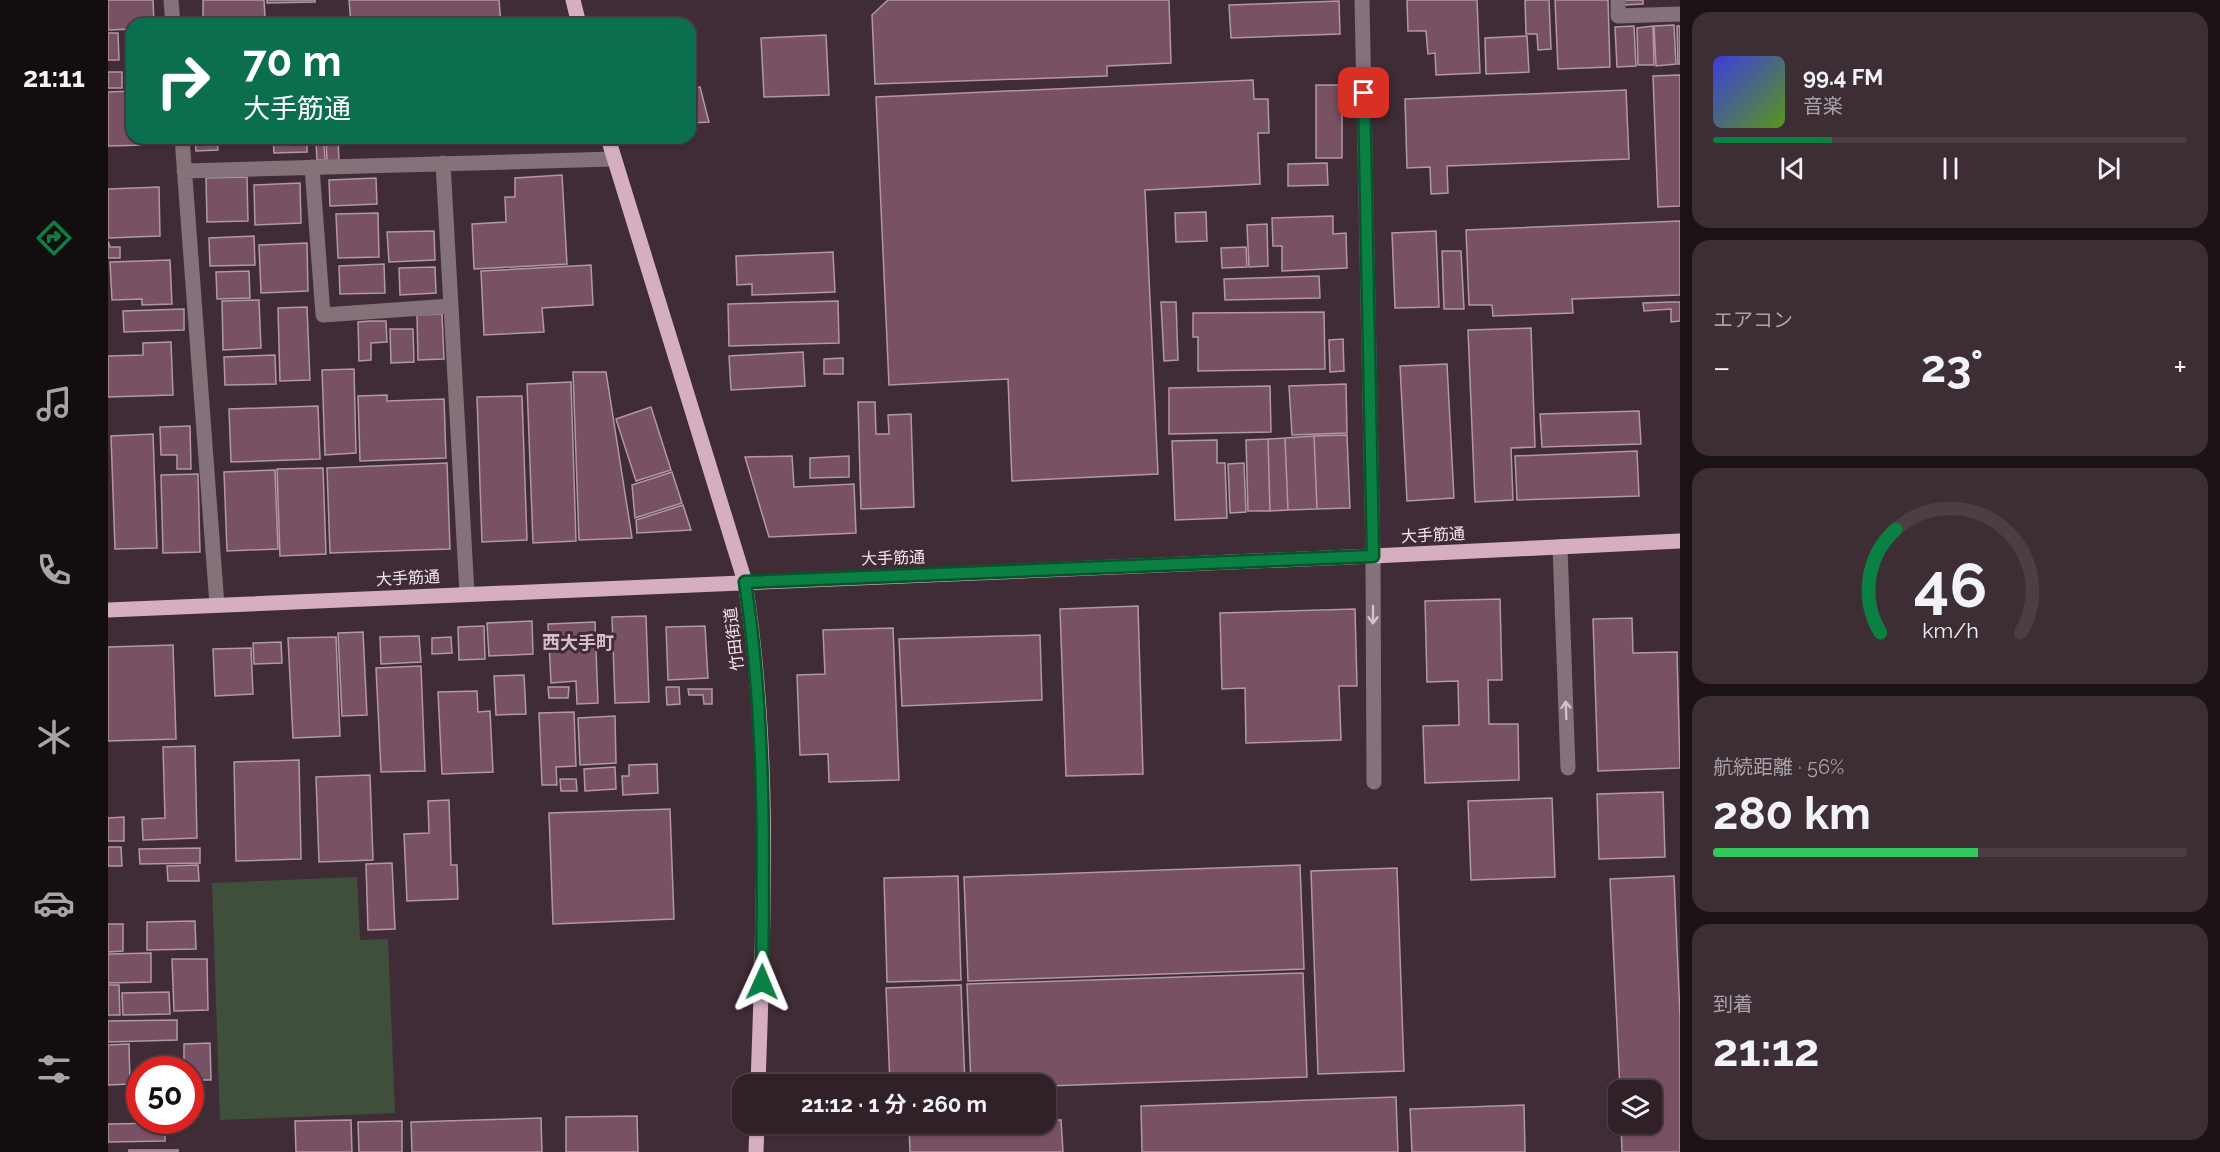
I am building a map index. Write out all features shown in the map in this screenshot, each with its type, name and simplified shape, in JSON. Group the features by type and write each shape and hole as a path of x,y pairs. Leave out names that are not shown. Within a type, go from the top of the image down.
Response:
{"main road":[{"path":"573,0 578,18"},
{"name":"竹田街道","path":"610,144 745,582 754,639 763,816 763,922 758,1074"},
{"name":"大手筋通","path":"108,610 1680,541"},
{"path":"756,1152 757,1134"}],"street":[{"path":"171,0 172,18"},
{"path":"1362,0 1373,556 1374,782"},
{"path":"1618,0 1618,16 1680,14"},
{"path":"182,144 217,605"},
{"path":"184,171 614,159"},
{"path":"443,163 467,594"},
{"path":"312,167 323,315 451,306"},
{"path":"1560,547 1568,768"}],"green space":[{"path":"357,877 360,940 388,939 395,1113 220,1120 212,883"}],"building":[{"path":"108,0 153,0 154,18 126,18 126,29 108,30"},
{"path":"203,0 264,0 265,17 203,18"},
{"path":"267,0 315,0 315,2 267,3"},
{"path":"349,0 499,0 500,18 350,18"},
{"path":"888,0 1169,0 1171,63 1107,66 1107,76 875,84 872,15"},
{"path":"1407,0 1477,0 1480,73 1436,75 1435,53 1428,54 1426,31 1408,31"},
{"path":"1525,0 1549,0 1551,49 1538,50 1537,34 1526,34"},
{"path":"1555,0 1608,0 1610,67 1558,69"},
{"path":"1624,0 1643,0 1643,4 1624,5"},
{"path":"1339,1 1340,34 1231,38 1229,5"},
{"path":"1674,25 1676,64 1656,66 1654,26"},
{"path":"1634,26 1636,66 1617,67 1615,27"},
{"path":"1653,26 1654,65 1638,65 1637,28"},
{"path":"1677,26 1680,26 1680,64 1678,64"},
{"path":"108,33 118,33 119,60 108,60"},
{"path":"826,35 829,95 764,97 761,38"},
{"path":"1527,36 1529,72 1486,74 1485,38"},
{"path":"108,72 122,72 122,88 108,88"},
{"path":"1680,75 1680,206 1658,207 1653,76"},
{"path":"1253,80 1254,99 1268,99 1269,133 1258,133 1260,184 1145,190 1158,474 1012,481 1008,379 889,385 876,97"},
{"path":"1316,85 1342,85 1342,158 1316,158"},
{"path":"700,87 709,122 696,123 696,88"},
{"path":"1626,90 1629,159 1447,166 1448,193 1431,194 1430,167 1407,168 1405,99"},
{"path":"126,91 126,144 147,145 108,146 108,92"},
{"path":"195,144 218,144 218,150 196,151"},
{"path":"273,144 307,144 307,152 274,153"},
{"path":"316,144 324,144 325,160 317,160"},
{"path":"326,144 338,144 339,161 327,161"},
{"path":"1327,163 1328,185 1288,186 1288,164"},
{"path":"562,175 567,264 474,269 472,224 506,222 505,197 515,197 515,178"},
{"path":"247,177 248,221 207,222 206,178"},
{"path":"376,178 377,204 330,206 329,180"},
{"path":"300,183 301,223 255,225 254,185"},
{"path":"159,187 160,236 108,238 108,189"},
{"path":"1206,212 1207,241 1176,242 1175,213"},
{"path":"378,213 379,257 338,258 336,214"},
{"path":"1333,216 1333,234 1346,233 1347,268 1282,271 1282,246 1273,246 1272,218"},
{"path":"1680,221 1680,295 1572,299 1573,313 1493,316 1492,305 1469,305 1466,230"},
{"path":"1267,224 1268,266 1249,267 1247,225"},
{"path":"434,231 435,260 389,262 387,232"},
{"path":"1436,231 1439,307 1395,308 1392,233"},
{"path":"254,236 255,265 210,266 209,238"},
{"path":"108,241 110,247 120,247 120,258 108,258"},
{"path":"307,243 308,291 261,293 259,245"},
{"path":"1246,247 1247,267 1222,268 1221,248"},
{"path":"1442,251 1461,251 1464,309 1444,309"},
{"path":"833,252 835,292 752,295 752,284 737,285 736,256"},
{"path":"170,260 172,304 142,305 142,299 112,300 110,262"},
{"path":"384,264 385,293 340,294 339,266"},
{"path":"591,265 593,305 542,308 544,332 484,335 481,271"},
{"path":"435,267 436,293 400,295 399,268"},
{"path":"249,271 250,298 217,299 216,272"},
{"path":"1319,276 1320,298 1225,300 1224,279"},
{"path":"259,300 261,348 223,350 222,301"},
{"path":"838,301 839,343 729,346 728,304"},
{"path":"1161,302 1176,302 1178,360 1164,361"},
{"path":"1680,302 1680,321 1671,322 1671,309 1644,311 1643,303"},
{"path":"307,307 310,380 280,381 278,308"},
{"path":"184,309 184,330 124,332 123,311"},
{"path":"1324,312 1325,369 1198,371 1198,337 1193,337 1193,313"},
{"path":"442,314 444,359 418,360 417,315"},
{"path":"386,321 387,342 371,343 371,360 359,361 358,322"},
{"path":"1531,328 1535,447 1511,448 1513,500 1475,502 1468,330"},
{"path":"390,329 413,329 414,362 391,363"},
{"path":"1343,339 1344,371 1330,372 1329,340"},
{"path":"171,342 173,395 108,397 108,356 143,355 143,343"},
{"path":"803,352 805,386 731,390 729,356"},
{"path":"275,355 276,384 225,385 224,357"},
{"path":"843,358 843,374 824,374 824,359"},
{"path":"1447,364 1454,498 1407,501 1400,366"},
{"path":"354,369 356,453 325,455 322,370"},
{"path":"573,372 606,372 632,538 579,540"},
{"path":"571,382 576,541 533,543 527,384"},
{"path":"1346,384 1347,433 1292,435 1289,386"},
{"path":"1270,386 1271,432 1169,434 1169,388"},
{"path":"387,395 387,401 444,399 446,458 360,461 358,396"},
{"path":"522,396 527,540 482,542 477,397"},
{"path":"858,402 875,402 876,434 889,434 888,415 911,414 914,507 861,509"},
{"path":"318,406 320,459 231,462 229,409"},
{"path":"651,407 671,470 636,481 616,419"},
{"path":"1639,411 1641,444 1542,447 1540,414"},
{"path":"190,426 191,469 177,469 177,455 161,455 160,427"},
{"path":"153,434 157,548 115,549 111,436"},
{"path":"1347,435 1350,508 1317,509 1314,436"},
{"path":"1314,436 1317,509 1288,510 1285,438"},
{"path":"1285,438 1288,510 1270,511 1268,439"},
{"path":"1268,439 1270,511 1248,511 1246,440"},
{"path":"1217,440 1217,463 1225,463 1227,518 1175,520 1172,441"},
{"path":"1637,451 1639,496 1517,500 1515,456"},
{"path":"792,456 794,487 854,484 856,533 769,537 745,457"},
{"path":"849,456 849,477 810,478 810,458"},
{"path":"447,463 450,549 330,553 327,468"},
{"path":"1244,463 1246,512 1230,513 1228,464"},
{"path":"323,468 326,554 280,556 277,469"},
{"path":"275,470 278,549 227,551 224,472"},
{"path":"672,472 682,503 635,518 632,485"},
{"path":"198,474 200,552 163,553 161,475"},
{"path":"683,505 691,530 637,533 636,520"},
{"path":"1500,599 1502,680 1488,680 1489,724 1518,724 1519,780 1425,783 1423,726 1459,725 1458,681 1427,682 1425,601"},
{"path":"1138,606 1143,774 1066,776 1060,609"},
{"path":"1355,609 1357,686 1339,686 1341,740 1246,743 1245,688 1222,689 1220,613"},
{"path":"646,616 649,702 615,703 612,617"},
{"path":"1632,618 1633,653 1677,652 1680,768 1598,771 1593,619"},
{"path":"532,621 533,654 489,656 487,623"},
{"path":"595,622 598,703 577,704 576,681 551,683 548,624"},
{"path":"484,626 485,659 459,660 458,627"},
{"path":"705,626 708,678 668,680 666,627"},
{"path":"893,628 899,780 829,782 828,754 800,755 797,675 825,674 823,630"},
{"path":"363,632 367,715 342,716 338,633"},
{"path":"1040,635 1042,700 902,706 899,639"},
{"path":"419,636 421,662 381,664 380,637"},
{"path":"336,637 340,736 293,738 288,638"},
{"path":"451,637 452,653 432,654 432,638"},
{"path":"281,642 282,663 254,664 253,643"},
{"path":"173,645 176,739 108,741 108,647"},
{"path":"251,648 253,694 215,696 213,649"},
{"path":"421,666 425,771 381,772 376,668"},
{"path":"524,675 526,714 496,715 494,676"},
{"path":"548,687 569,687 568,698 549,698"},
{"path":"666,687 679,687 680,704 667,705"},
{"path":"688,689 712,689 712,704 704,704 703,695 689,695"},
{"path":"477,691 478,712 490,711 493,772 442,774 438,692"},
{"path":"574,712 576,766 556,767 557,785 542,785 539,713"},
{"path":"615,716 616,763 580,765 578,718"},
{"path":"195,746 197,838 143,840 142,819 165,818 163,747"},
{"path":"299,760 301,859 236,861 234,762"},
{"path":"657,764 658,793 623,795 622,776 629,776 629,765"},
{"path":"615,767 616,789 585,791 584,769"},
{"path":"370,775 373,860 319,862 316,777"},
{"path":"560,779 576,779 577,791 561,791"},
{"path":"1663,792 1665,857 1599,859 1597,794"},
{"path":"1552,798 1555,877 1471,880 1468,801"},
{"path":"449,800 451,865 457,865 458,899 407,901 404,834 429,833 428,801"},
{"path":"670,809 674,919 553,924 549,813"},
{"path":"124,817 124,841 108,841 108,818"},
{"path":"108,847 121,847 122,866 108,866"},
{"path":"200,848 200,863 140,864 139,849"},
{"path":"392,863 395,929 368,930 366,864"},
{"path":"198,865 199,881 168,881 167,866"},
{"path":"1300,865 1304,969 968,981 964,877"},
{"path":"1397,868 1404,1071 1318,1074 1311,871"},
{"path":"958,876 961,980 887,982 884,878"},
{"path":"1674,876 1680,1016 1680,1152 1622,1152 1621,1134 1662,1134 1662,1080 1620,1080 1610,879"},
{"path":"195,921 196,949 147,950 147,922"},
{"path":"108,924 123,924 123,951 108,952"},
{"path":"151,953 151,982 108,983 108,954"},
{"path":"172,959 207,959 208,1010 174,1011"},
{"path":"1303,973 1307,1077 1056,1086 1056,1074 971,1074 967,984"},
{"path":"108,985 119,985 120,1015 108,1015"},
{"path":"961,985 965,1074 890,1074 886,988"},
{"path":"169,992 170,1014 123,1015 122,993"},
{"path":"177,1020 177,1040 108,1042 108,1021"},
{"path":"210,1043 211,1080 204,1080 204,1056 184,1056 184,1044"},
{"path":"129,1044 129,1056 126,1056 126,1084 108,1085 108,1045"},
{"path":"1396,1097 1398,1152 1142,1152 1141,1106"},
{"path":"1524,1105 1525,1152 1412,1152 1410,1109"},
{"path":"637,1116 638,1152 566,1152 566,1117"},
{"path":"541,1118 542,1152 412,1152 411,1122"},
{"path":"351,1120 352,1152 296,1152 295,1121"},
{"path":"1056,1120 1061,1120 1063,1152 910,1152 909,1134 1056,1134"},
{"path":"402,1121 402,1152 359,1152 358,1122"},
{"path":"108,1124 126,1124 126,1134 165,1134 165,1141 108,1142"},
{"path":"129,1150 178,1150 178,1152 129,1152"}],"district":[{"name":"西大手町","path":"578,642"}],"route":[{"path":"762,982 763,816 754,639 745,582 1373,556 1364,93"}]}
